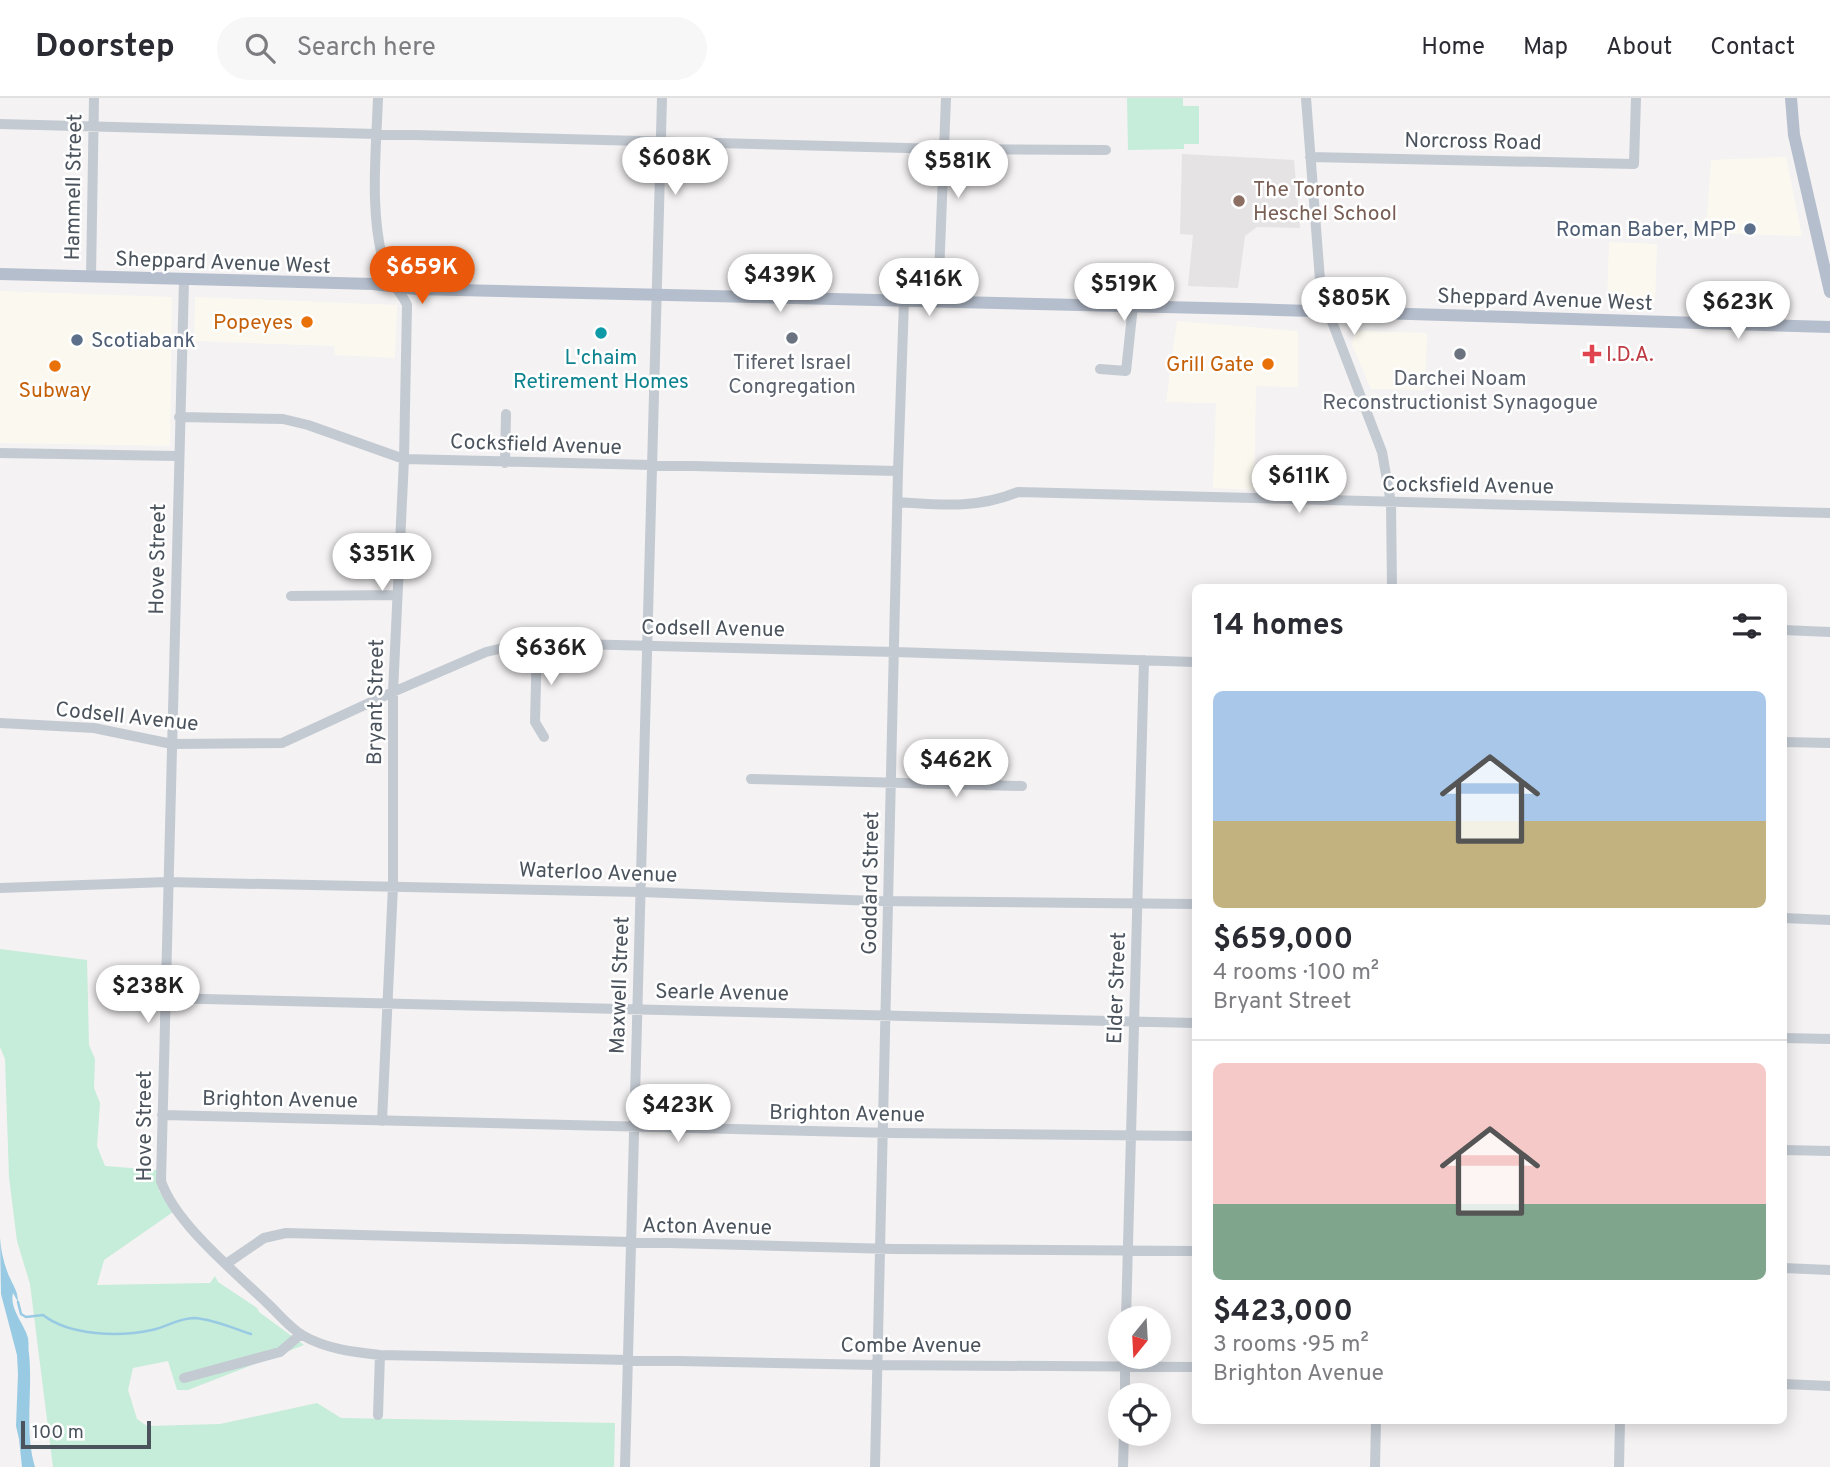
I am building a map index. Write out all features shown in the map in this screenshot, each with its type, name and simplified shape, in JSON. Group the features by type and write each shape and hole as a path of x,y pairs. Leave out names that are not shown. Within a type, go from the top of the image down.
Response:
{"main road":[{"path":"1791,98 1794,135 1830,292"},
{"name":"Sheppard Avenue West","path":"0,274 416,289 1327,311 1830,327"}],"street":[{"name":"Hammell Street","path":"91,277 94,98"},
{"name":"Bryant Street","path":"378,98 376,203 380,245 390,281 403,295 407,305 404,459 393,692 393,886 382,1121"},
{"name":"Maxwell Street","path":"625,1467 662,98"},
{"path":"938,301 946,98"},
{"path":"1306,98 1321,293 1382,452 1391,503 1392,584"},
{"name":"Norcross Road","path":"1310,157 1634,164 1636,98"},
{"path":"0,124 944,149 1105,150"},
{"name":"Hove Street","path":"184,280 164,998 161,1181 166,1198 226,1264 300,1334 320,1343 346,1351 380,1354 627,1359"},
{"name":"Goddard Street","path":"875,1467 904,300"},
{"path":"1100,369 1126,371 1133,306"},
{"path":"505,463 506,415"},
{"name":"Cocksfield Avenue","path":"179,417 283,419 308,425 404,459 898,471"},
{"path":"0,453 178,456"},
{"name":"Cocksfield Avenue","path":"898,502 957,506 995,501 1018,492 1830,513"},
{"path":"290,596 397,595"},
{"path":"1787,630 1830,632"},
{"path":"537,643 535,722 544,737"},
{"name":"Codsell Avenue","path":"0,723 94,728 172,744 282,743 486,652 537,643 1192,662"},
{"name":"Elder Street","path":"1126,1306 1144,660"},
{"path":"1787,742 1830,743"},
{"path":"751,779 1022,786"},
{"name":"Waterloo Avenue","path":"0,888 167,882 640,891 888,900 1192,904"},
{"path":"1787,918 1830,920"},
{"name":"Searle Avenue","path":"164,998 1192,1023"},
{"path":"1787,1038 1830,1039"},
{"name":"Brighton Avenue","path":"162,1115 634,1128 1192,1136"},
{"path":"1787,1150 1830,1151"},
{"name":"Acton Avenue","path":"226,1264 264,1238 286,1233 879,1249 1192,1251"},
{"path":"1787,1268 1830,1270"},
{"path":"184,1378 280,1352 300,1334"},
{"path":"378,1415 380,1354"},
{"name":"Combe Avenue","path":"627,1359 877,1365 1108,1361"},
{"name":"Combe Avenue","path":"1171,1365 1192,1367"},
{"path":"1787,1384 1830,1386"},
{"path":"1375,1467 1376,1424"},
{"path":"1619,1467 1620,1424"},
{"path":"1123,1467 1124,1446"}],"shaded area":[{"name":"The Toronto Heschel School","path":"1182,154 1294,160 1300,228 1257,227 1245,236 1238,288 1188,286 1193,235 1180,234"},
{"path":"1786,157 1802,236 1687,232 1707,217 1711,160"},
{"path":"1609,242 1657,244 1655,303 1607,301"},
{"path":"0,291 172,297 170,446 0,443"},
{"path":"195,297 397,305 395,358 335,355 334,346 194,341"},
{"path":"1177,321 1298,331 1298,387 1256,386 1254,490 1213,488 1216,403 1166,402"},
{"path":"1359,331 1427,333 1425,390 1371,389 1352,345 1354,336"}],"green space":[{"path":"1127,98 1183,98 1183,106 1199,106 1199,144 1184,144 1184,149 1128,150"},
{"path":"0,949 87,960 89,1045 95,1059 94,1088 100,1103 97,1146 105,1166 157,1170 159,1191 173,1212 104,1260 97,1285 210,1283 215,1276 218,1282 304,1345 188,1390 177,1390 168,1361 133,1368 128,1390 137,1419 147,1426 220,1424 317,1403 341,1418 615,1423 614,1467 53,1467 30,1284 17,1241 9,1177 5,1059 0,1047"}],"water":[{"path":"0,1238 4,1263 18,1297 18,1302 13,1293 13,1305 28,1338 29,1425 35,1467 22,1467 16,1426 17,1355 1,1294"}],"waterway":[{"path":"18,1302 21,1314 26,1317 43,1315 54,1322 81,1331 125,1334 157,1329 183,1319 194,1318 251,1334"}],"place":[{"name":"The Toronto Heschel School","path":"1239,201"},
{"name":"Roman Baber, MPP","path":"1750,229"},
{"name":"Popeyes","path":"307,322"},
{"name":"L'chaim Retirement Homes","path":"601,333"},
{"name":"Tiferet Israel Congregation","path":"792,338"},
{"name":"Scotiabank","path":"77,340"},
{"name":"Darchei Noam Reconstructionist Synagogue","path":"1460,354"},
{"name":"I.D.A.","path":"1592,354"},
{"name":"Grill Gate","path":"1268,364"},
{"name":"Subway","path":"55,366"}]}
